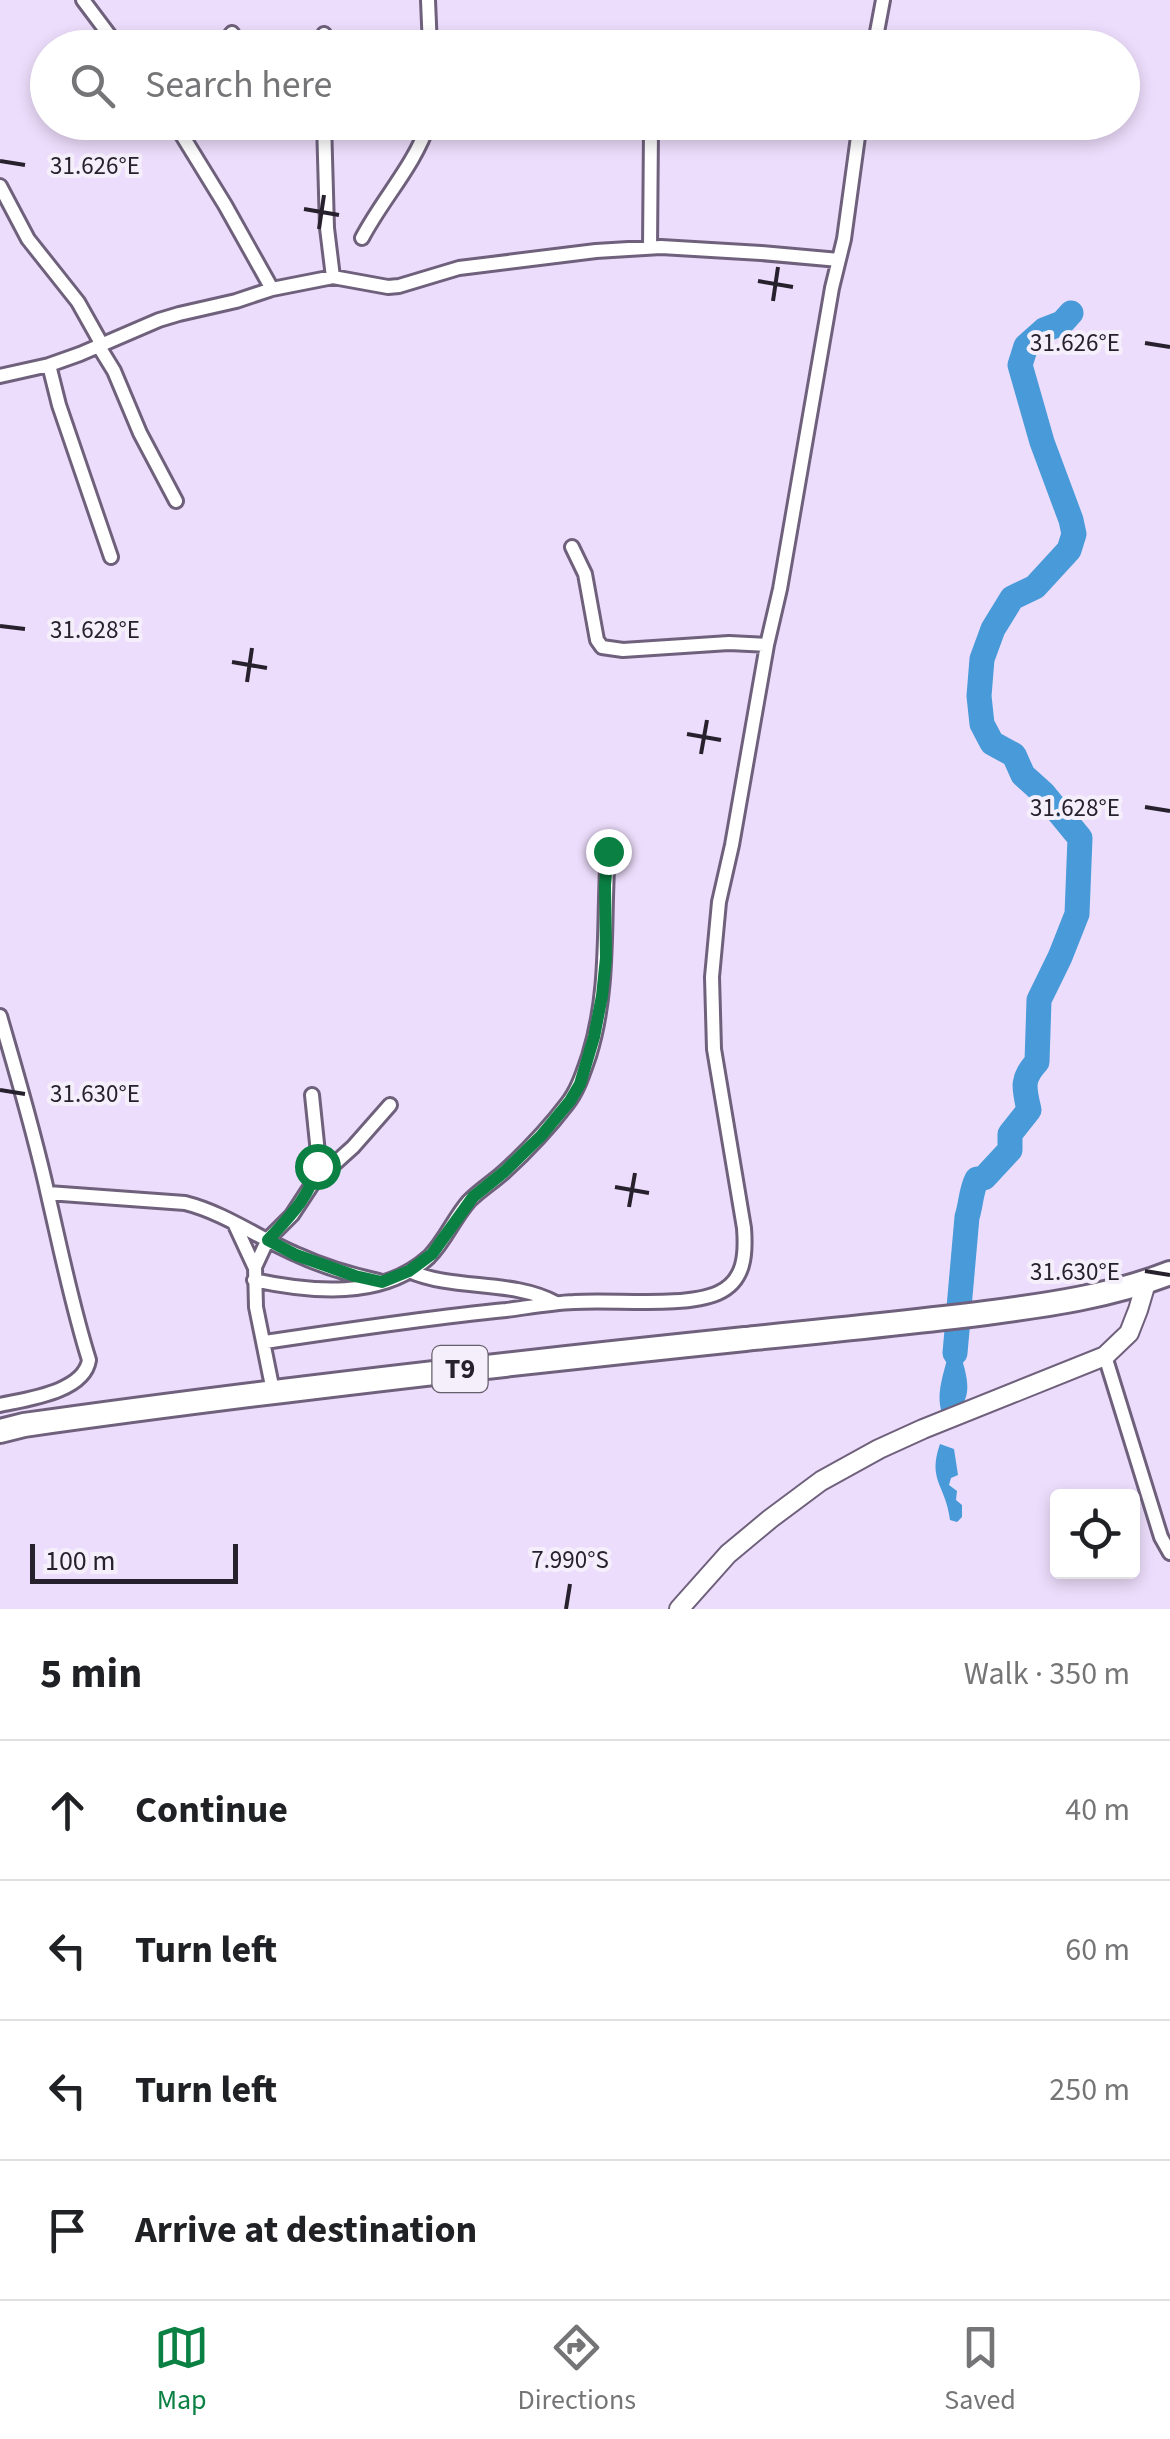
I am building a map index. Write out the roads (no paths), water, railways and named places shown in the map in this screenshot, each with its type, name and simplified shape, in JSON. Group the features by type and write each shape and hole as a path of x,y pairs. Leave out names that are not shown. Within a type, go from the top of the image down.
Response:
{"highway":[{"name":"T9","path":"0,1431 273,1391 1010,1310 1146,1283 1170,1273"}],"main road":[{"path":"679,1609 728,1554 820,1481 923,1429 1104,1356 1128,1333 1146,1283"}],"street":[{"path":"83,0 106,30"},
{"path":"428,0 429,30"},
{"path":"877,30 882,0"},
{"path":"185,140 272,289"},
{"path":"325,140 333,277"},
{"path":"362,238 409,166 421,140"},
{"path":"650,248 651,140"},
{"path":"264,1342 426,1318 558,1304 704,1298 720,1292 742,1271 746,1252 744,1228 714,1049 712,978 719,902 780,589 857,140"},
{"path":"0,186 28,239 78,302 176,501"},
{"path":"0,376 49,364 169,316 333,277 399,286 459,268 650,248 761,252 839,260"},
{"path":"49,364 112,557"},
{"path":"572,548 585,574 597,640 602,647 623,650 729,643 766,646"},
{"path":"254,1274 292,1288 347,1290 409,1271 432,1254 473,1197 541,1136 580,1084 594,1037 602,996 608,851"},
{"path":"0,1016 90,1360 88,1369 78,1379 56,1391 0,1405"},
{"path":"312,1095 318,1140 313,1183"},
{"path":"254,1274 268,1240 292,1215 313,1183 334,1166 390,1105"},
{"path":"48,1193 203,1207 296,1255 382,1282"},
{"path":"234,1223 254,1274 256,1307 273,1391"},
{"path":"409,1271 427,1279 532,1292 558,1304"},
{"path":"1104,1356 1170,1554"}],"water":[{"path":"949,1350 961,1356 967,1390 959,1407 942,1413 940,1390"},
{"path":"940,1444 954,1449 958,1475 951,1478 949,1485 957,1491 956,1500 962,1505 962,1517 957,1522 950,1520 936,1475"}],"waterway":[{"path":"955,1353 973,1188 977,1179 984,1178 1010,1150 1010,1134 1029,1110 1025,1084 1037,1062 1039,1000 1077,914 1080,838 1023,775 1014,755 992,743 982,724 979,696 982,659 993,629 1012,598 1035,587 1069,550 1074,534 1020,365 1026,346 1071,313"}]}
